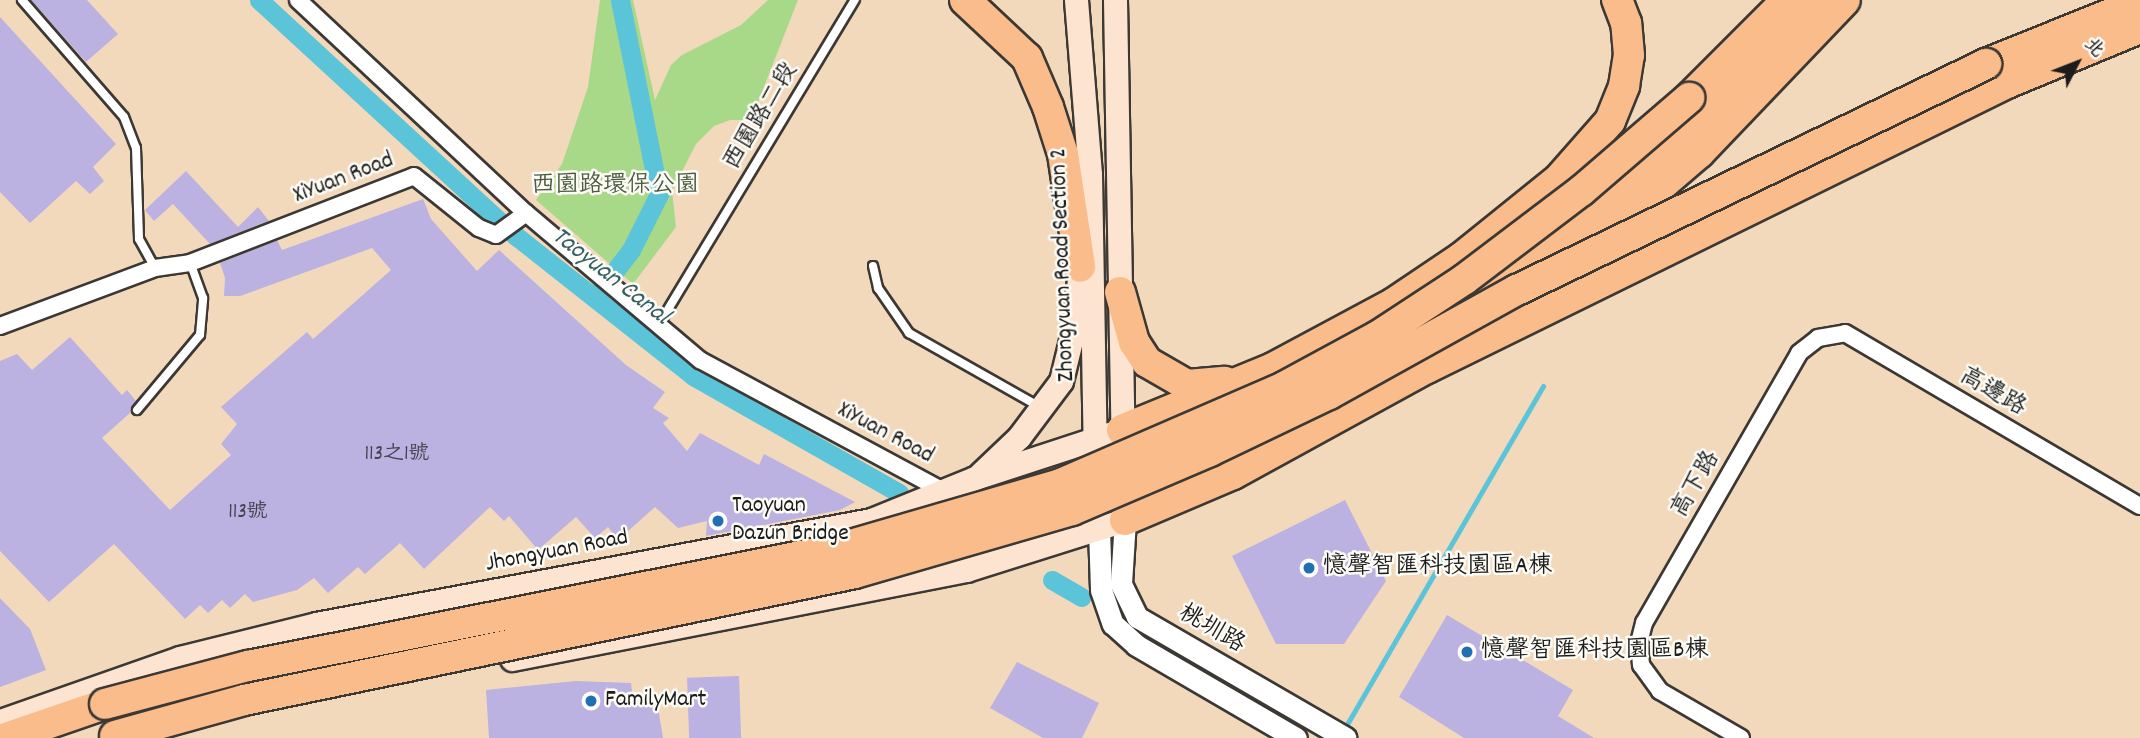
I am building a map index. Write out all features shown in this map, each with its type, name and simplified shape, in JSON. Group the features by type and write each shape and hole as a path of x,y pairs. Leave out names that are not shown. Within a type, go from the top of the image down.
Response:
{"highway":[{"path":"965,0 1027,58 1048,107 1063,154 1080,267"},
{"path":"1394,303 1493,234 1587,152 1609,121 1624,86 1629,55 1626,23 1617,0"},
{"path":"6,738 105,704 248,667 836,549 1058,485 1284,387 1378,335 1465,279 1581,191 1689,98 1787,0"},
{"path":"1111,482 1375,351 1579,226 1661,158 1765,58 1815,0"},
{"path":"1427,368 1527,297 1636,211 1708,145 1845,0"},
{"path":"112,737 257,697 855,573 1072,509 1317,399 1517,290 1986,64 2140,2"},
{"path":"1112,525 1233,474 1427,368 2007,83 2140,28"},
{"path":"1122,430 1273,368 1394,303 1579,226"},
{"path":"1121,292 1134,342 1161,374 1187,385 1217,384 1273,368"}],"main road":[{"name":"Zhongyuan Road Section 2","path":"1076,0 1091,214 1094,441 1111,482"},
{"name":"Zhongyuan Road Section 2","path":"1112,525 1111,482 1122,430 1115,0"},
{"path":"975,478 1042,408 1061,381 1074,328 1080,267 1091,214"},
{"name":"Jhongyuan Road","path":"0,721 180,658 316,624 871,520 975,478 1122,430"},
{"path":"758,611 940,538 1111,482"},
{"path":"157,738 359,685 965,570 1112,525"}],"street":[{"path":"298,0 526,213"},
{"name":"XiYuan Road","path":"0,326 155,268 190,263 414,176 479,228 496,235 526,213 700,360 945,492"},
{"name":"高邊路","path":"1818,338 1844,333 2140,506"},
{"name":"高下路","path":"1741,738 1660,691 1641,665 1644,623 1799,353 1818,338"},
{"name":"桃圳路","path":"1112,525 1101,590 1113,624 1136,645 1296,738"},
{"name":"桃圳路","path":"1112,525 1121,584 1137,617 1346,738"}],"lane":[{"path":"22,0 124,117 136,149 139,239 155,268"},
{"name":"西園路二段","path":"658,326 855,0"},
{"path":"137,411 200,335 203,298 190,263"},
{"path":"873,265 878,288 909,333 1042,408"}],"green space":[{"name":"西園路環保公園","path":"600,0 633,0 655,100 671,65 682,55 741,25 768,0 798,0 751,120 730,120 714,126 696,144 672,191 676,227 633,284 536,200 562,164 588,87"}],"building":[{"path":"31,0 87,0 118,34 86,62"},
{"path":"0,17 116,144 93,167 104,181 90,194 76,181 30,223 0,192"},
{"path":"186,171 238,227 258,207 269,221 210,244 173,204 154,221 145,210"},
{"path":"423,199 431,219 477,271 499,250 626,365 665,392 653,408 669,418 663,423 687,451 700,433 759,465 764,454 855,502 840,510 706,536 707,521 678,528 655,507 618,540 608,527 595,538 576,517 538,550 509,516 504,521 490,507 424,569 400,543 365,574 358,567 328,593 314,578 297,590 253,602 245,594 230,608 222,600 208,613 200,605 185,619 114,544 49,602 0,551 0,361 17,354 32,370 70,337 122,395 127,390 136,401 131,412 102,438 170,510 231,455 221,444 237,424 221,407 307,332 313,339 391,270 372,248 240,296 224,296 225,278 220,263 277,240 282,250"},
{"name":"憶聲智匯科技園區A棟","path":"1345,500 1386,581 1344,644 1276,644 1232,556"},
{"path":"0,598 30,629 46,670 0,687"},
{"name":"憶聲智匯科技園區B棟","path":"1447,615 1573,690 1558,716 1594,738 1464,738 1399,697"},
{"path":"1017,662 1099,703 1082,738 1043,738 990,708"},
{"path":"739,676 741,738 689,738 687,678"},
{"path":"576,681 631,683 633,701 657,701 663,738 489,738 486,690"}],"waterway":[{"name":"Taoyuan Canal","path":"259,0 516,236 693,376 899,493"},
{"path":"597,294 631,250 659,194 620,0"},
{"path":"1346,726 1543,386"},
{"name":"Taoyuan Canal","path":"1052,580 1082,597"}],"place":[{"name":"Taoyuan Dazun Bridge","path":"718,521"},
{"name":"憶聲智匯科技園區A棟","path":"1309,568"},
{"name":"憶聲智匯科技園區B棟","path":"1467,652"},
{"name":"FamilyMart","path":"591,701"}]}
